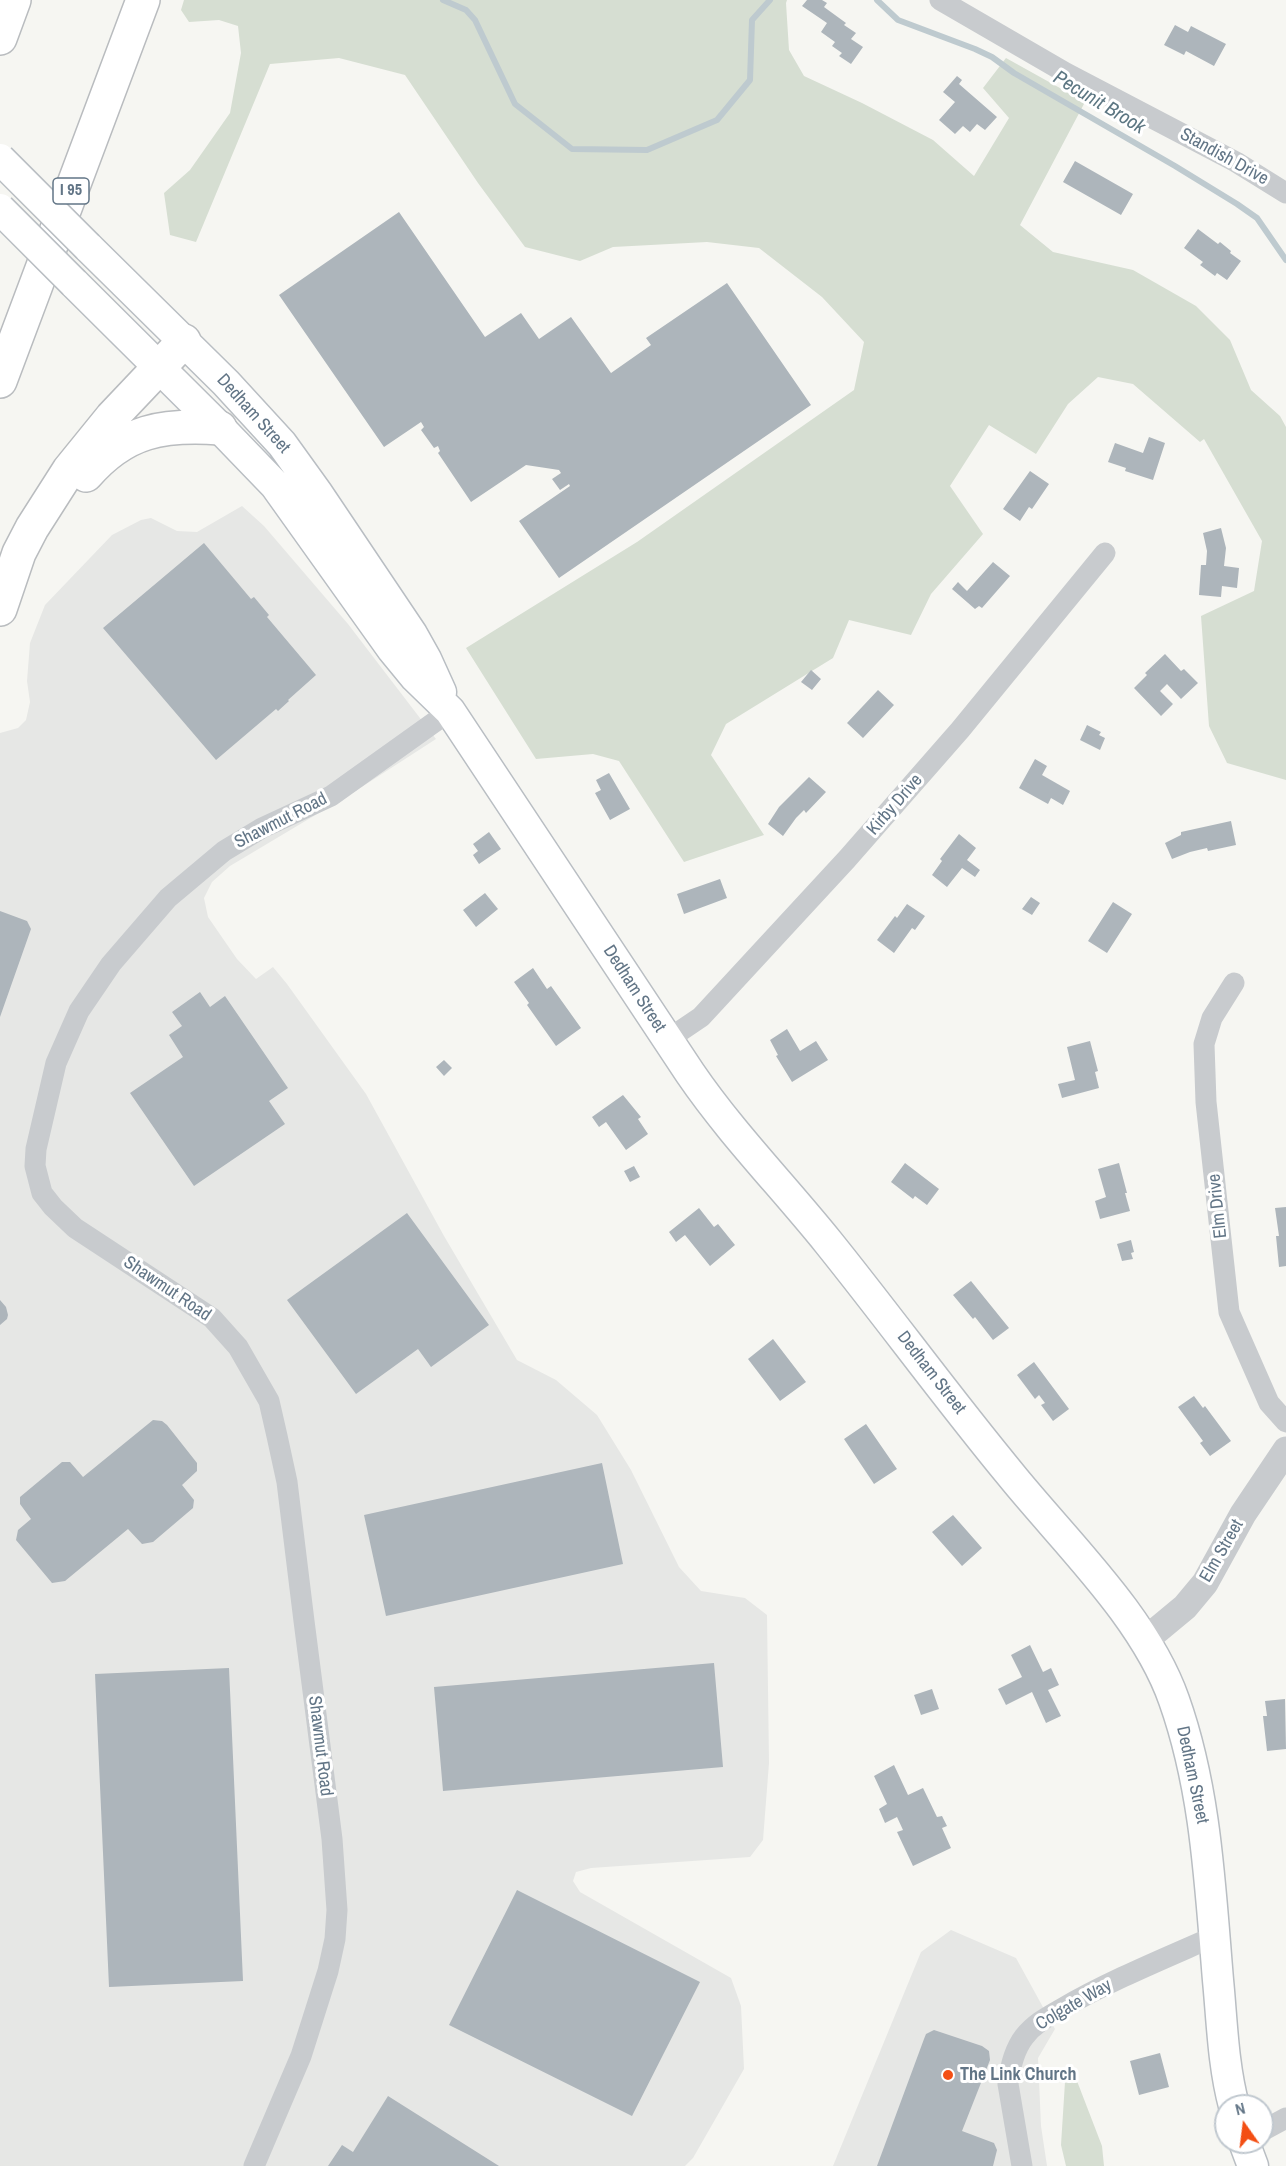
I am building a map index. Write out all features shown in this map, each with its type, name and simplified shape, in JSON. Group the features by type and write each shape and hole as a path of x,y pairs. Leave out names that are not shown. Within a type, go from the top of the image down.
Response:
{"highway":[{"path":"0,38 14,0"},
{"name":"I 95","path":"0,381 143,0"},
{"path":"1,606 19,553 49,500 91,443 184,341"},
{"path":"1,606 33,560 78,486 92,468 110,451 125,441 151,430 190,425 220,428"}],"main road":[{"name":"Dedham Street","path":"0,159 184,341 282,444 306,476 419,646 450,711 667,1040 734,1133 808,1218 1010,1474 1106,1587 1144,1641 1168,1684 1187,1742 1203,1821 1226,2058 1232,2094"},
{"name":"Dedham Street","path":"0,209 275,485 405,666 450,711"}],"street":[{"name":"Standish Drive","path":"940,0 1066,73 1236,162 1286,193"},
{"name":"Kirby Drive","path":"667,1040 701,1017 847,859 960,730 1105,553"},
{"name":"Shawmut Road","path":"254,2166 301,2056 328,1971 335,1940 337,1910 332,1839 286,1482 277,1436 269,1401 238,1347 212,1318 75,1228 53,1207 42,1193 35,1166 36,1149 56,1063 80,1011 111,964 168,898 224,851 262,828 331,796 450,711"},
{"name":"Elm Drive","path":"1234,983 1212,1018 1204,1044 1206,1102 1229,1312 1269,1403 1286,1422"},
{"name":"Elm Street","path":"1144,1641 1185,1607 1205,1583 1244,1514 1286,1450"},
{"name":"Colgate Way","path":"1022,2166 1008,2084 1016,2051 1023,2037 1035,2025 1077,2000 1215,1936"}],"shaded area":[{"path":"184,0 787,0 789,50 804,76 933,140 974,176 1009,118 983,88 1006,58 1085,102 1020,225 1053,252 1133,270 1196,306 1230,340 1251,390 1280,416 1286,427 1286,780 1227,763 1209,726 1201,616 1254,591 1262,541 1204,439 1200,442 1133,384 1098,377 1068,404 1036,454 989,425 950,486 983,534 931,594 911,635 849,620 833,658 726,724 711,755 764,835 684,862 619,761 593,754 536,759 466,648 637,542 854,390 864,342 822,297 759,248 707,242 613,247 580,261 525,247 478,183 405,75 339,58 270,64 196,242 170,235 164,193 190,170 230,113 241,53 238,26 219,20 189,22 181,10"},
{"path":"242,506 264,526 348,624 436,739 354,792 230,866 212,882 204,898 208,917 237,959 256,979 273,967 287,984 366,1094 444,1236 517,1360 556,1380 597,1415 631,1470 679,1567 701,1591 745,1598 767,1615 769,1763 763,1840 750,1857 591,1868 576,1872 573,1881 580,1892 731,1978 741,2006 744,2069 693,2158 685,2166 0,2166 0,733 18,728 26,720 30,702 27,681 30,643 45,605 112,535 141,520 151,518 177,531 197,532"},
{"path":"951,1930 1016,1958 1055,2029 1038,2058 1041,2126 1047,2166 833,2166 921,1952"},
{"path":"1077,2081 1102,2146 1104,2166 1066,2166 1061,2145 1065,2082"}],"building":[{"path":"807,0 822,0 827,3 824,7 856,33 851,39 863,47 851,64 839,56 842,53 832,46 835,42 821,32 827,23 802,6"},
{"path":"1175,25 1188,32 1191,26 1226,44 1214,66 1186,51 1184,55 1164,45"},
{"path":"957,76 962,80 959,84 997,117 985,130 977,124 970,132 963,126 955,134 939,120 955,102 943,92"},
{"path":"1075,161 1133,194 1121,215 1063,182"},
{"path":"399,212 485,337 521,313 539,339 571,317 611,373 651,345 646,338 727,283 811,405 559,578 519,521 570,486 569,484 560,490 552,479 561,473 559,470 526,465 471,502 438,453 440,451 438,446 434,448 421,430 424,427 421,422 384,447 279,295"},
{"path":"1198,229 1218,244 1220,242 1241,261 1227,280 1217,273 1215,276 1200,265 1203,262 1184,248"},
{"path":"1149,437 1165,443 1153,480 1125,471 1126,468 1108,462 1115,443 1143,453"},
{"path":"1030,471 1049,484 1032,509 1029,507 1020,521 1003,509"},
{"path":"1221,528 1226,548 1224,566 1239,568 1237,588 1222,586 1221,597 1199,595 1201,565 1206,565 1207,551 1203,533"},
{"path":"204,543 251,599 254,597 269,615 267,617 316,675 278,711 276,709 216,760 103,628"},
{"path":"993,562 1010,576 982,608 979,606 975,609 952,589 958,582 967,591"},
{"path":"1165,654 1181,671 1184,669 1198,683 1181,699 1167,684 1160,691 1173,704 1161,716 1134,688 1147,675 1145,673"},
{"path":"811,670 821,679 812,690 801,682"},
{"path":"878,690 894,705 863,738 847,723"},
{"path":"1087,725 1101,732 1099,735 1105,738 1100,750 1080,740"},
{"path":"1035,759 1047,766 1042,775 1070,791 1063,805 1051,798 1048,804 1019,788"},
{"path":"609,773 630,809 610,820 595,793 601,790 596,780"},
{"path":"809,777 826,792 806,813 804,810 796,818 783,836 768,824 779,807"},
{"path":"1231,821 1236,845 1208,851 1207,848 1172,859 1165,843 1181,835 1181,832"},
{"path":"489,832 501,849 479,864 473,855 478,851 473,844"},
{"path":"959,834 976,848 967,860 980,870 975,877 962,868 947,887 932,875 942,861 940,859"},
{"path":"720,879 727,898 684,914 677,894"},
{"path":"485,893 498,909 476,927 463,910"},
{"path":"1031,897 1040,903 1032,915 1022,909"},
{"path":"1113,902 1132,914 1107,953 1088,941"},
{"path":"907,904 925,916 915,930 912,928 894,953 877,940"},
{"path":"0,911 27,921 31,929 0,1017"},
{"path":"533,968 547,989 551,986 581,1028 556,1046 514,982"},
{"path":"200,992 210,1007 225,996 288,1088 269,1101 285,1124 194,1186 130,1093 183,1057 169,1035 182,1026 172,1012"},
{"path":"787,1029 800,1051 816,1041 828,1060 792,1082 776,1056 778,1055 770,1040"},
{"path":"1090,1041 1098,1071 1095,1072 1099,1088 1062,1098 1058,1084 1075,1080 1067,1047"},
{"path":"444,1060 452,1068 444,1076 436,1067"},
{"path":"623,1095 641,1117 638,1119 648,1134 626,1150 606,1122 599,1127 592,1117"},
{"path":"905,1163 939,1189 927,1205 915,1196 913,1199 891,1182"},
{"path":"1119,1163 1130,1211 1100,1219 1095,1201 1106,1197 1098,1169"},
{"path":"634,1166 640,1177 630,1182 624,1171"},
{"path":"1286,1207 1286,1266 1279,1267 1276,1236 1279,1236 1275,1208"},
{"path":"699,1208 714,1227 718,1224 735,1245 710,1266 685,1235 676,1242 669,1232"},
{"path":"407,1213 489,1325 431,1367 418,1349 356,1394 287,1300"},
{"path":"1131,1240 1133,1259 1122,1261 1117,1244"},
{"path":"971,1281 1009,1328 993,1340 975,1317 973,1319 953,1295"},
{"path":"0,1300 6,1307 8,1315 0,1325"},
{"path":"773,1339 806,1382 780,1401 748,1359"},
{"path":"1034,1362 1069,1409 1053,1421 1041,1405 1045,1403 1039,1395 1035,1399 1017,1375"},
{"path":"1194,1396 1203,1408 1205,1406 1231,1441 1210,1456 1200,1443 1203,1441 1178,1407"},
{"path":"153,1420 162,1421 167,1425 197,1463 197,1471 182,1485 194,1500 193,1508 153,1542 142,1544 128,1529 65,1581 52,1583 16,1540 18,1530 31,1519 20,1504 20,1497 62,1462 70,1462 83,1477"},
{"path":"866,1424 897,1469 874,1484 844,1439"},
{"path":"602,1463 623,1564 386,1616 364,1515"},
{"path":"953,1515 982,1548 962,1566 932,1532"},
{"path":"1030,1645 1043,1672 1051,1668 1059,1685 1048,1690 1061,1716 1046,1723 1032,1692 1006,1705 998,1689 1022,1677 1011,1655"},
{"path":"714,1663 723,1767 443,1791 434,1687"},
{"path":"229,1668 243,1981 109,1987 95,1674"},
{"path":"932,1689 939,1709 921,1715 914,1695"},
{"path":"1285,1699 1286,1749 1267,1751 1263,1716 1267,1716 1265,1701"},
{"path":"894,1765 908,1795 923,1788 937,1817 942,1816 947,1826 942,1828 951,1848 913,1866 897,1832 903,1830 897,1817 885,1823 879,1809 887,1804 874,1776"},
{"path":"517,1890 700,1982 632,2116 449,2025"},
{"path":"934,2030 982,2046 989,2051 990,2060 962,2131 994,2143 997,2150 993,2166 877,2166 926,2034"},
{"path":"1160,2053 1169,2087 1139,2095 1130,2061"},
{"path":"388,2096 499,2166 328,2166 342,2145 353,2152"}],"waterway":[{"name":"Pecunit Brook","path":"443,0 466,10 475,20 515,104 572,149 647,150 717,120 750,80 752,20 770,0"},
{"name":"Pecunit Brook","path":"877,0 898,20 992,57 1014,73 1237,204 1257,218 1286,260"}],"place":[{"name":"The Link Church","path":"948,2075"}]}
